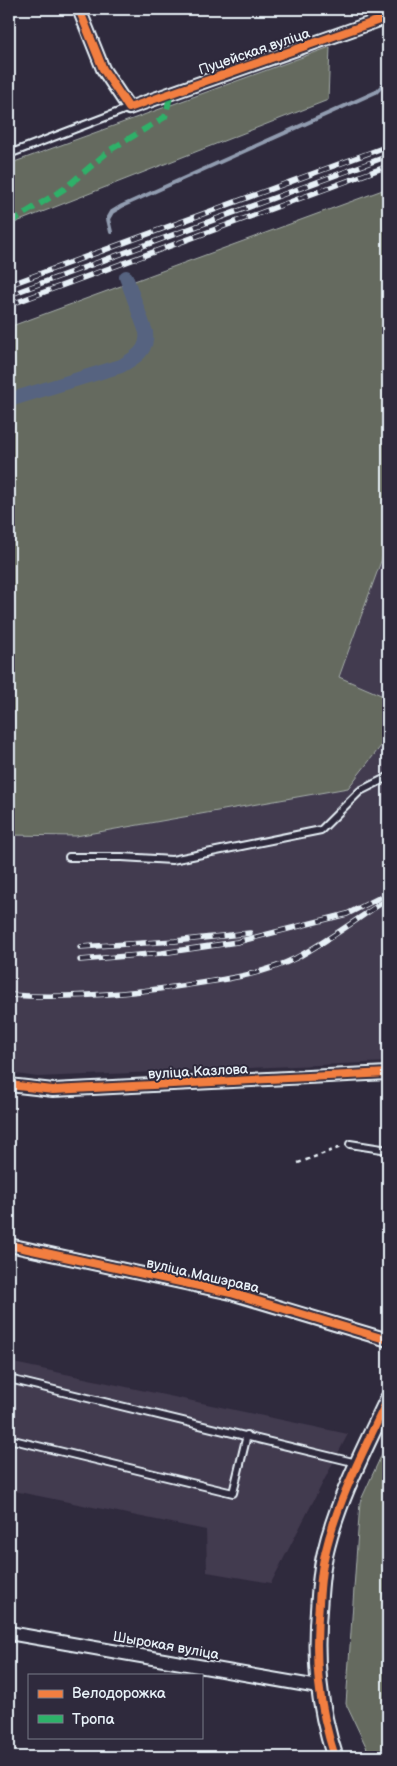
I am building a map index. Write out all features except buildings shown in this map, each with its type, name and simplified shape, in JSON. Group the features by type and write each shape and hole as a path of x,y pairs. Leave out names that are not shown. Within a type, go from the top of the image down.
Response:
{"street":[{"path":"79,9 103,69 129,108"},
{"name":"Пуцейская вуліца","path":"129,108 388,17"},
{"name":"вуліца Казлова","path":"9,1085 53,1090 388,1073"},
{"name":"вуліца Машэрава","path":"9,1245 231,1293 388,1340"},
{"path":"335,1757 322,1713 318,1687 316,1636 320,1586 330,1536 358,1463 387,1407"},
{"name":"Шырокая вуліца","path":"9,1633 318,1687"}],"lane":[{"path":"9,154 129,108"},
{"path":"69,857 122,857 172,860 322,830 360,791 388,777"},
{"path":"350,1144 388,1150"},
{"path":"9,1379 358,1463"},
{"path":"9,1440 233,1493 247,1435"}],"path":[{"path":"298,1163 350,1144"}],"shaded area":[{"path":"388,542 388,698 339,678"},
{"path":"388,737 388,1062 38,1077 9,1073 9,835 76,836 347,788"},
{"path":"9,1362 348,1434 271,1583 207,1572 206,1530 9,1490"}],"green space":[{"path":"330,47 328,100 9,225 9,164"},
{"path":"388,188 388,542 339,677 388,698 388,737 348,788 76,836 9,835 9,327"},
{"path":"387,1443 388,1757 371,1757 346,1704 360,1502"}],"waterway":[{"path":"111,232 108,219 112,212 122,206 376,92 388,80"},
{"path":"9,400 121,366 140,353 145,344 146,332 126,277"}],"railway":[{"path":"9,285 388,146"},
{"path":"9,295 388,156"},
{"path":"9,305 388,166"},
{"path":"80,960 162,953 237,942 347,914 379,898"},
{"path":"9,995 81,996 129,992 177,987 250,974 273,968 296,958 388,899"},
{"path":"80,947 175,941 250,933"}],"marked path":[{"path":"9,223 64,189 110,150 165,117 171,93"}],"cycle path":[{"path":"79,9 103,69 129,108 388,17"},
{"path":"9,1085 53,1090 388,1073"},
{"path":"9,1245 231,1293 388,1340"},
{"path":"335,1757 321,1700 317,1662 320,1585 325,1554 337,1514 361,1456 388,1399"}]}
